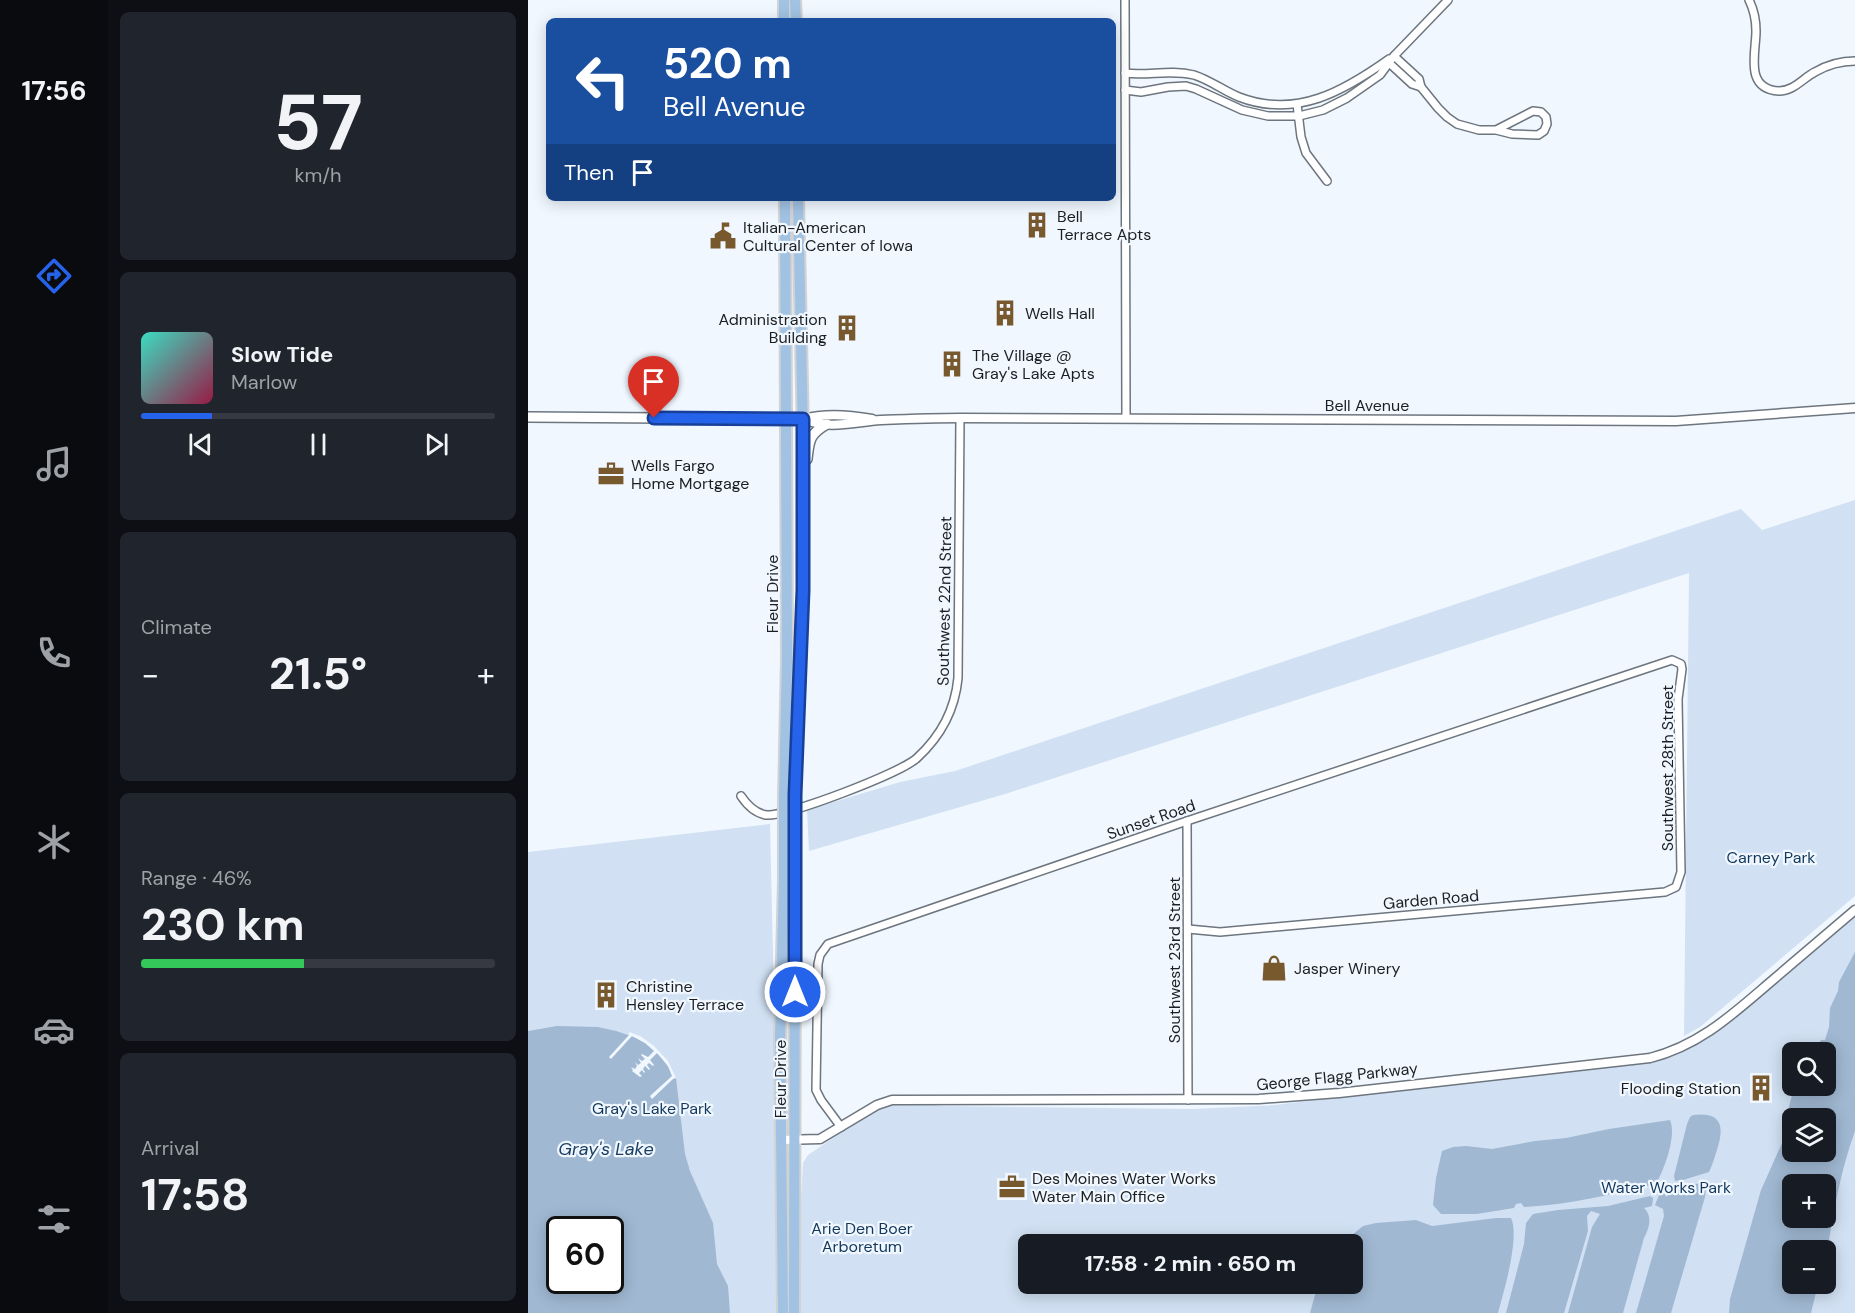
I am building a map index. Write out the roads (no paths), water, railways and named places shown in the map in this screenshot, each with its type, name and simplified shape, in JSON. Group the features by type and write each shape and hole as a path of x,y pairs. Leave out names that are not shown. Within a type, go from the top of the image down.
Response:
{"main road":[{"path":"784,0 784,18"},
{"path":"795,0 796,18"},
{"name":"Fleur Drive","path":"785,201 789,878 795,1140 794,1313"},
{"name":"Fleur Drive","path":"790,797 803,590 803,419 798,201"},
{"name":"Bell Avenue","path":"528,417 803,419"},
{"path":"803,486 809,441 817,430 827,424"},
{"name":"Fleur Drive","path":"783,1313 780,1040 789,878"}],"street":[{"path":"1125,0 1126,418"},
{"path":"1125,90 1141,92 1186,86 1230,106 1268,116 1299,116 1323,110 1347,98 1380,75 1390,60 1448,0"},
{"path":"1749,0 1756,29 1753,67 1755,75 1764,86 1776,91 1784,91 1791,89 1823,67 1855,61"},
{"path":"1125,73 1149,75 1179,72 1196,76 1249,101 1275,105 1297,104 1344,88 1390,60"},
{"path":"1390,60 1419,79 1421,87 1456,124 1479,130 1538,135 1544,131 1547,124 1546,117 1541,112 1533,111 1496,130"},
{"path":"1211,96 1216,85"},
{"path":"1297,104 1301,137 1306,153 1327,181"},
{"name":"Bell Avenue","path":"803,419 816,424 960,418 1676,421 1855,408"},
{"path":"528,410 528,417"},
{"name":"Bell Avenue","path":"803,419 816,415 854,416 879,420"},
{"name":"Southwest 22nd Street","path":"741,796 753,810 766,815 806,806 906,767 924,752 939,734 951,713 958,678 960,418"},
{"name":"Southwest 28th Street","path":"1667,662 1677,661 1683,669 1680,676 1678,699 1681,872 1676,887"},
{"name":"Sunset Road","path":"842,1127 816,1090 819,964 820,955 828,944 1187,821 1667,662"},
{"name":"Southwest 23rd Street","path":"1187,821 1188,1100"},
{"name":"Garden Road","path":"1188,929 1220,932 1665,892 1676,887"},
{"name":"George Flagg Parkway","path":"781,1140 820,1139 877,1105 899,1100 1259,1100 1619,1063 1663,1055 1686,1046 1709,1032 1855,910"}],"water":[{"path":"1855,952 1855,1131 1836,1201 1836,1174 1782,1174 1782,1228 1831,1228 1829,1240 1782,1240 1782,1294 1816,1294 1811,1313 1729,1313 1730,1299 1761,1190 1782,1143 1782,1162 1836,1162 1836,1108 1789,1108 1792,1096 1836,1096 1836,1042 1820,1042 1825,1040 1829,1027 1830,1008 1838,991 1839,982"},
{"name":"Gray's Lake","path":"557,1026 598,1027 637,1038 650,1046 662,1058 676,1078 685,1154 713,1223 717,1264 728,1286 730,1313 528,1313 528,1031"},
{"path":"1693,1115 1711,1116 1716,1119 1721,1130 1719,1145 1709,1172 1675,1181 1674,1176 1687,1124"},
{"path":"1670,1120 1671,1144 1656,1184 1541,1206 1524,1207 1521,1203 1516,1204 1514,1208 1477,1214 1441,1214 1433,1205 1442,1151 1453,1147 1492,1149"},
{"path":"1700,1183 1706,1188 1705,1197 1671,1313 1636,1313 1664,1216 1663,1209 1655,1205 1659,1195 1665,1194 1666,1197 1672,1191"},
{"path":"1650,1196 1653,1198 1652,1206 1644,1208 1647,1211 1649,1227 1623,1313 1568,1313 1592,1227 1600,1214 1591,1211 1587,1216 1588,1231 1564,1313 1506,1313 1524,1244 1526,1223 1533,1214 1608,1206"},
{"path":"1511,1218 1514,1238 1498,1313 1310,1313 1315,1294 1363,1294 1363,1234 1353,1234 1363,1226 1416,1220 1432,1226"}],"place":[{"name":"Bell Terrace Apts","path":"1037,225"},
{"name":"Italian-American Cultural Center of Iowa","path":"723,236"},
{"name":"Wells Hall","path":"1005,313"},
{"name":"Administration Building","path":"847,328"},
{"name":"The Village @ Gray's Lake Apts","path":"952,364"},
{"name":"Wells Fargo Home Mortgage","path":"611,474"},
{"name":"Jasper Winery","path":"1274,968"},
{"name":"Christine Hensley Terrace","path":"606,995"},
{"name":"Flooding Station","path":"1761,1088"},
{"name":"Des Moines Water Works Water Main Office","path":"1012,1187"}],"park label":[{"name":"Carney Park","path":"1771,857"},
{"name":"Gray's Lake Park","path":"652,1108"},
{"name":"Water Works Park","path":"1666,1187"},
{"name":"Arie Den Boer Arboretum","path":"862,1237"}]}
